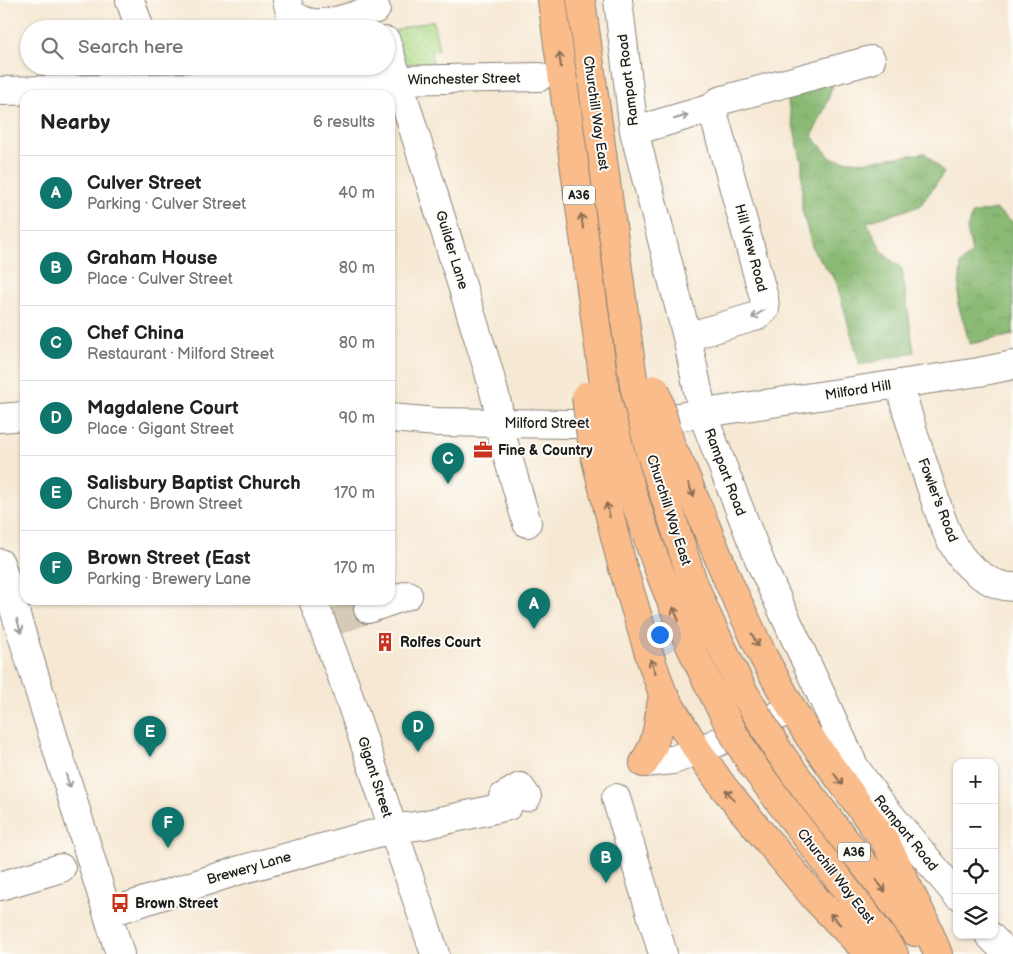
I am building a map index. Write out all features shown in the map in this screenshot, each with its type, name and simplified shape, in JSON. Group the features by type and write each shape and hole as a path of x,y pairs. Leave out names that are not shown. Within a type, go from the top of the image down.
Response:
{"highway":[{"name":"Churchill Way East","path":"552,0 587,255 595,393 622,458 636,508 657,570 698,664 751,763 894,954"},
{"name":"Churchill Way East","path":"581,0 617,262 644,388 693,582 743,691 778,750 840,835 895,904 930,954"},
{"path":"595,393 590,430 595,456 622,565 663,694 698,751 724,788 815,898 869,954"},
{"path":"660,449 682,468 744,618 792,709 826,761 886,843 924,920 938,954"},
{"path":"644,762 657,731 663,694"}],"street":[{"path":"130,0 137,20"},
{"path":"287,0 290,14 302,20"},
{"name":"Rampart Road","path":"618,0 634,131 687,336 703,415 761,564 854,766 877,798 956,894"},
{"path":"339,20 377,13"},
{"path":"634,131 712,108 719,101 871,60"},
{"name":"Guilder Lane","path":"395,70 486,359 498,407 498,423 527,522"},
{"name":"Winchester Street","path":"0,91 159,83 539,77"},
{"name":"Hill View Road","path":"687,336 757,316 765,309 764,298 712,108"},
{"name":"Milford Hill","path":"703,415 1013,365"},
{"name":"Fowler's Road","path":"898,384 922,461 950,539 960,556 972,568 996,583 1013,587"},
{"name":"Milford Street","path":"395,418 437,422 597,423 703,415"},
{"path":"0,418 20,416"},
{"path":"0,563 120,954"},
{"path":"395,599 408,594"},
{"name":"Gigant Street","path":"316,605 329,624 345,685 434,954"},
{"path":"368,609 379,605"},
{"path":"644,762 673,760 698,751 792,709"},
{"name":"Brewery Lane","path":"108,912 240,870 392,829 423,825 508,806 503,797 520,787 527,797"},
{"path":"616,798 664,954"},
{"path":"0,886 61,868"},
{"path":"993,939 1008,954"}],"green space":[{"path":"433,20 439,50 431,51 433,63 403,64 395,31"},
{"path":"835,79 825,108 812,136 832,159 861,162 925,153 944,173 920,206 867,222 883,253 902,269 914,352 860,365 836,281 813,250 802,210 802,163 786,95"},
{"path":"995,209 1013,222 1013,335 970,344 958,304 961,263 972,253 967,229 972,214"}],"tunnel":[{"path":"336,621 368,609"}],"place":[{"name":"Fine & Country","path":"483,450"},
{"name":"Chef China","path":"448,484"},
{"name":"Culver Street","path":"534,629"},
{"name":"Rolfes Court","path":"385,642"},
{"name":"Magdalene Court","path":"418,752"},
{"name":"Salisbury Baptist Church","path":"150,757"},
{"name":"Brown Street (East","path":"168,848"},
{"name":"Graham House","path":"606,883"},
{"name":"Brown Street","path":"120,903"}]}
